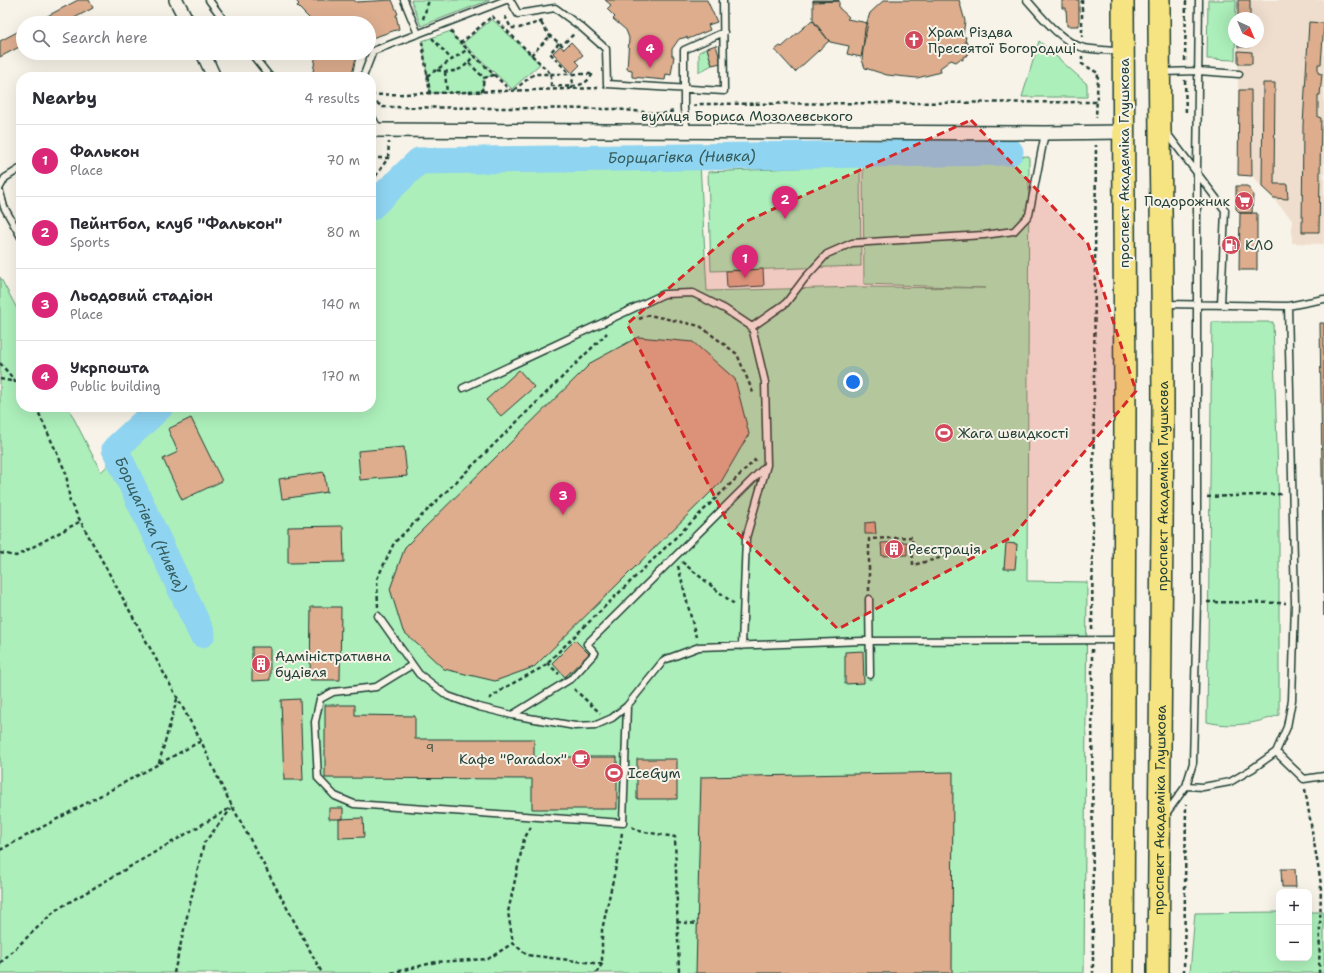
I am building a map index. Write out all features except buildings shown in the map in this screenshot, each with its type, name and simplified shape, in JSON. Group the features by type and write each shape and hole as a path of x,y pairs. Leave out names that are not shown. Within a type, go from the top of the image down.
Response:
{"highway":[{"name":"проспект Академіка Глушкова","path":"1123,0 1125,407 1123,973"},
{"name":"проспект Академіка Глушкова","path":"1158,973 1163,634 1163,412 1159,0"}],"street":[{"path":"176,0 184,16"},
{"path":"206,60 212,72"},
{"name":"вулиця Бориса Мозолевського","path":"376,130 1045,133 1123,132"}],"lane":[{"path":"209,0 221,16"},
{"path":"404,0 418,34"},
{"path":"376,50 506,0"},
{"path":"510,0 518,14 555,8 581,27 606,49 607,84 724,91 723,0"},
{"path":"1027,0 1048,24 1065,38 1082,47 1124,52"},
{"path":"1159,824 1186,786 1193,763 1198,497 1196,340 1198,305 1197,171 1199,0"},
{"path":"687,132 684,109 684,50 724,32"},
{"path":"257,60 267,72"},
{"path":"365,72 370,60"},
{"path":"1159,72 1198,71 1239,74"},
{"path":"1160,123 1225,210 1222,305"},
{"path":"752,327 786,303 805,278 827,254 852,243 984,235 1014,231 1029,215 1045,133"},
{"path":"0,187 5,178 16,171"},
{"path":"0,192 4,207 16,228"},
{"path":"463,388 664,294 693,293 725,309 752,327 765,382 767,465 746,538 742,646"},
{"path":"1161,304 1288,306 1324,299"},
{"path":"1186,786 1203,787 1230,782 1276,752 1287,728 1292,700 1295,603 1288,306"},
{"path":"512,715 567,681 595,653 587,644 767,465"},
{"path":"869,599 870,675"},
{"path":"378,616 419,674 448,696 479,707 512,715 576,726 596,725 607,720 627,706 664,660 699,647 870,642 1124,640"},
{"path":"412,664 376,686 333,692 320,699 315,722 318,778 335,796 354,804 623,823 627,706"},
{"path":"1276,752 1304,779 1324,776"}],"path":[{"path":"1082,0 1082,64 1098,73 1096,102 1092,640 1093,973"},
{"path":"504,12 511,28 519,28 542,23 555,8"},
{"path":"479,21 498,14"},
{"path":"461,43 492,16"},
{"path":"492,16 551,74 551,88"},
{"path":"542,23 550,36 562,45 581,27"},
{"path":"445,33 458,28"},
{"path":"451,31 454,37 512,91"},
{"path":"430,94 422,41 439,35"},
{"path":"531,55 550,36"},
{"path":"432,37 452,60"},
{"path":"559,43 550,53 572,74 572,87"},
{"path":"427,76 468,49"},
{"path":"437,70 445,72 458,71 469,63 473,54"},
{"path":"469,63 484,78"},
{"path":"445,72 447,93"},
{"path":"572,87 587,82 594,73"},
{"path":"512,91 534,74 594,73 598,77"},
{"path":"484,78 494,75"},
{"path":"482,92 484,78"},
{"path":"376,95 512,91 572,87 604,89"},
{"path":"376,102 383,107 616,108 662,114 701,104 1096,102"},
{"path":"376,158 388,158 376,176"},
{"path":"636,320 649,315 700,326 736,354 756,398"},
{"path":"378,616 377,580 394,543 610,330"},
{"path":"0,362 16,383"},
{"path":"0,379 16,383"},
{"path":"38,412 66,473 70,502 201,741 232,807 322,973"},
{"path":"479,707 506,687 547,663 759,456"},
{"path":"1198,497 1293,494"},
{"path":"0,553 16,556 81,521"},
{"path":"869,599 869,539 912,537 913,565 951,556"},
{"path":"675,556 743,612"},
{"path":"675,556 699,647"},
{"path":"1197,602 1295,603"},
{"path":"547,663 607,720"},
{"path":"159,763 177,698"},
{"path":"0,850 201,741"},
{"path":"1304,779 1321,884 1319,973"},
{"path":"1184,973 1186,802"},
{"path":"0,963 56,910 232,807"},
{"path":"174,973 204,843 232,807"},
{"path":"536,817 524,839 508,912 513,943 527,955 602,964"},
{"path":"596,973 602,964 602,930 620,848 623,823 639,831 675,837 679,973"},
{"path":"677,922 698,924"},
{"path":"391,973 436,962 488,959 513,943"}],"highlighted area":[{"path":"971,120 1088,244 1136,391 1012,537 838,629 729,525 627,324 747,221"}],"shaded area":[{"path":"1238,0 1324,0 1324,244 1292,243 1292,219 1252,176 1238,175 1238,48 1264,48 1264,12 1238,12"}],"green space":[{"path":"411,0 490,0 421,26"},
{"path":"1208,0 1236,0 1236,12 1228,12 1228,48 1235,48 1235,60 1207,59"},
{"path":"492,19 540,64 512,89 463,43"},
{"path":"451,31 454,37 494,75 484,78 482,92 430,93 422,41"},
{"path":"1039,41 1087,84 1087,97 1022,97"},
{"path":"707,48 712,65 699,72 699,52"},
{"path":"1029,156 1027,581 1087,582 1084,973 0,973 0,277 16,307 16,412 71,412 101,472 164,412 376,412 376,208 421,165 700,163 707,291 859,287 986,288 864,284 863,164"},
{"path":"860,165 861,266 711,271 708,172"},
{"path":"1212,322 1273,322 1279,508 1279,715 1252,723 1234,725 1207,722"},
{"path":"1276,912 1276,961 1312,961 1312,912 1324,912 1324,973 1190,973 1195,913"}],"waterway":[{"name":"Борщагівка (Нивка)","path":"376,202 419,161 1010,152"},
{"name":"Борщагівка (Нивка)","path":"155,412 115,449 202,634"}],"place":[{"name":"Храм Різдва Пресвятої Богородиці","path":"914,40"},
{"name":"Укрпошта","path":"650,68"},
{"name":"Подорожник","path":"1244,201"},
{"name":"Пейнтбол, клуб \"Фалькон\"","path":"785,219"},
{"name":"КЛО","path":"1231,245"},
{"name":"Фалькон","path":"745,278"},
{"name":"Жага швидкості","path":"944,433"},
{"name":"Льодовий стадіон","path":"563,515"},
{"name":"Реєстрація","path":"894,549"},
{"name":"Адміністративна будівля","path":"261,664"},
{"name":"Кафе \"Paradox\"","path":"581,759"},
{"name":"IceGym","path":"614,773"}]}
